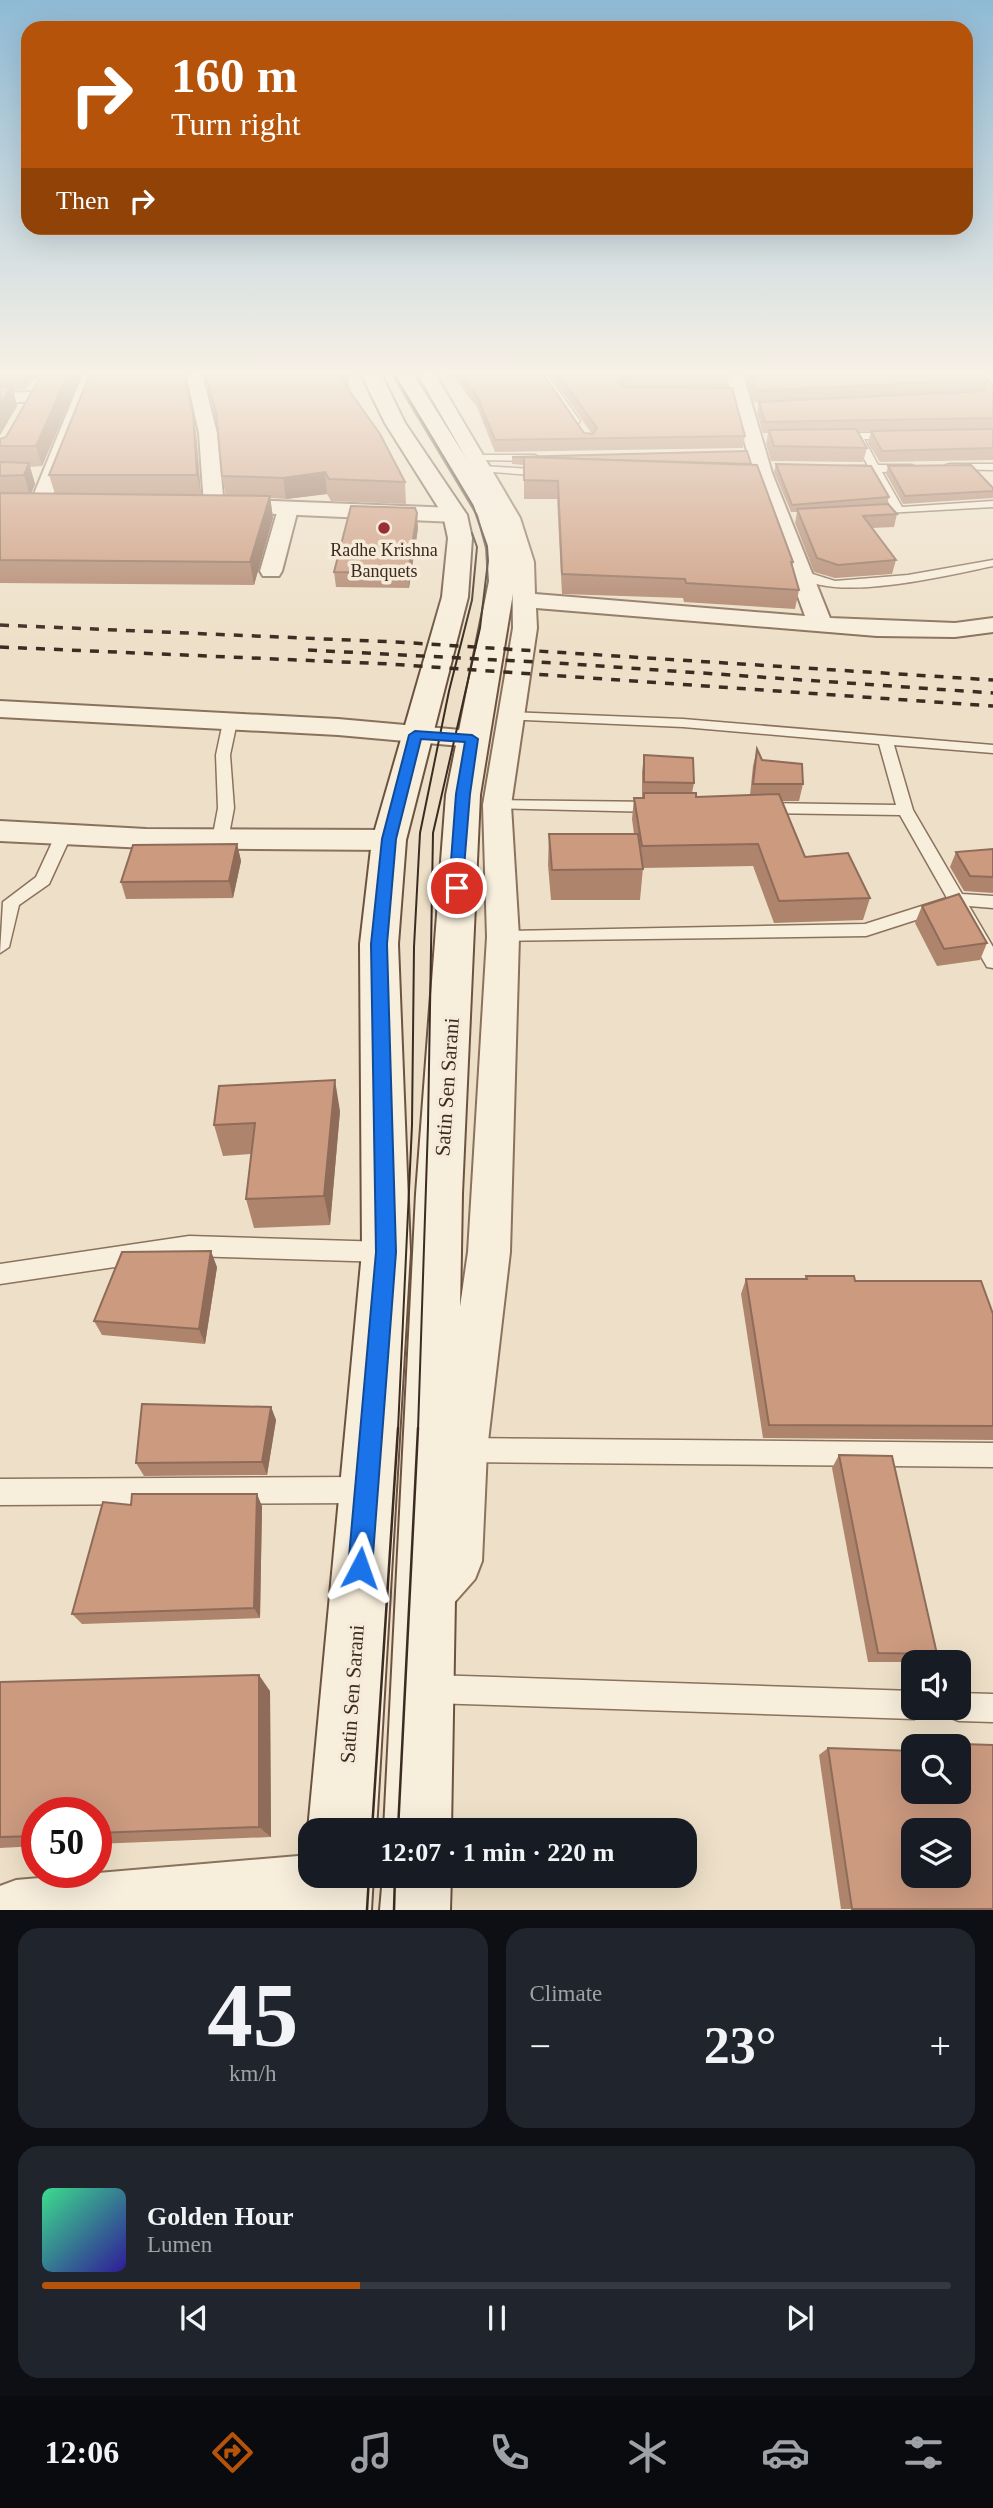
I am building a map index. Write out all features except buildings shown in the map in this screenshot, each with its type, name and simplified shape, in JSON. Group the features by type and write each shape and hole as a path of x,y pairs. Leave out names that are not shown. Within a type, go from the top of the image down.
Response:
{"main road":[{"name":"Satin Sen Sarani","path":"419,1818 427,1595 405,1456 386,1252 379,944 389,839 454,597 460,538 455,515 421,463"},
{"name":"Satin Sen Sarani","path":"348,1818 405,1456 439,1194 447,1098 459,836 472,739 500,604 503,567 497,531 481,498 459,463"},
{"path":"13,506 66,506"},
{"path":"187,506 455,515"},
{"path":"415,1909 416,1888"}],"street":[{"path":"39,506 42,475 48,463"},
{"path":"210,463 214,506"},
{"path":"761,463 788,517 820,625"},
{"path":"405,1456 489,1252 503,937 497,805 525,628 523,562 510,518 479,464"},
{"path":"271,572 288,509"},
{"path":"524,600 877,629 955,630 993,625"},
{"path":"0,709 472,739"},
{"path":"0,831 63,836 220,840 389,839"},
{"path":"16,1909 298,1878"}],"lane":[{"path":"479,464 488,463"},
{"path":"873,463 898,510"},
{"path":"479,464 564,474"},
{"path":"835,469 929,467"},
{"path":"943,467 993,467"},
{"path":"859,513 993,504"},
{"path":"803,575 834,585 908,579 993,563"},
{"path":"509,716 683,723 993,749"},
{"path":"220,840 226,808 223,755 230,722"},
{"path":"885,740 905,810 993,962"},
{"path":"497,805 674,807"},
{"path":"742,808 905,810"},
{"path":"0,947 11,902 43,880 63,836"},
{"path":"503,937 866,930 959,900 993,902"},
{"path":"0,1274 189,1246 386,1252"},
{"path":"0,1492 405,1456 993,1455"},
{"path":"424,1689 901,1705"},
{"path":"971,1707 993,1708"}],"tram line":[{"path":"418,1430 428,1125 433,833 480,628 488,561 487,546 473,506 447,463"},
{"path":"398,1430 412,1125 414,947 420,833 449,691 472,600 477,547 472,533"},
{"path":"373,1818 398,1428"},
{"path":"399,1818 418,1428"},
{"path":"367,1910 368,1888"},
{"path":"394,1910 395,1888"}],"railway":[{"path":"0,625 396,642 993,680"},
{"path":"0,647 390,664 993,706"},
{"path":"308,650 556,663 993,693"}],"place":[{"name":"Radhe Krishna Banquets","path":"384,528"}],"route":[{"path":"360,1568 386,1252 379,944 389,839 415,735 472,739 463,794 457,888"}]}
